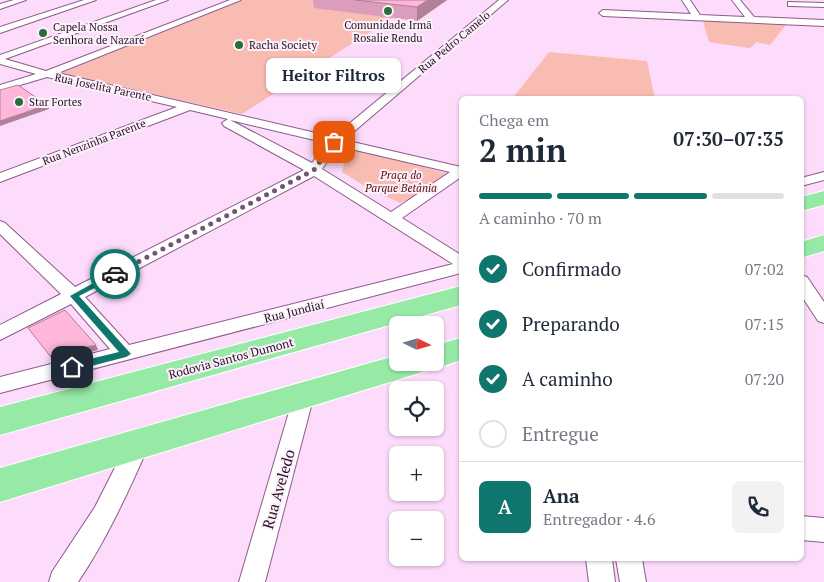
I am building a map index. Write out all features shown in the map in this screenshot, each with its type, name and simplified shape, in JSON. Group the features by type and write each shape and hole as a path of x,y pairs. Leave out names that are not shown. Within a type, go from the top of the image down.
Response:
{"highway":[{"path":"804,203 824,198"},
{"path":"804,249 824,243"},
{"name":"Rodovia Santos Dumont","path":"0,421 459,297"},
{"path":"444,354 459,350"},
{"path":"0,485 389,370"}],"street":[{"path":"0,6 22,0"},
{"path":"0,30 92,0"},
{"path":"0,59 164,0"},
{"path":"0,88 47,74 237,0"},
{"name":"Rua Pedro Camelo","path":"0,334 314,170 334,142 504,0"},
{"path":"686,0 697,17"},
{"path":"736,0 752,20"},
{"path":"62,2 166,27"},
{"path":"789,2 810,22"},
{"path":"789,2 824,5"},
{"path":"603,13 641,11 697,17 824,23"},
{"name":"Rua Joselita Parente","path":"0,59 47,74 459,171"},
{"name":"Rua Nenzinha Parente","path":"0,178 189,107"},
{"name":"Rua Joselita Parente","path":"206,111 314,170 459,261"},
{"path":"392,218 459,172"},
{"path":"804,181 824,176"},
{"path":"0,226 36,257 126,354"},
{"name":"Rua Jundiaí","path":"0,385 459,269"},
{"path":"804,286 824,316"},
{"name":"Rua Aveledo","path":"252,582 304,395"},
{"path":"62,582 88,545 138,445"},
{"path":"804,528 824,530"},
{"path":"600,561 602,582"},
{"path":"629,561 633,582"}],"green space":[{"name":"Racha Society","path":"244,0 329,0 392,18 242,114 61,73"},
{"path":"703,21 786,25 770,45 756,42 752,47 748,48 709,42"},
{"path":"549,52 647,61 654,96 514,96"},
{"name":"Praça do Parque Betânia","path":"348,148 448,174 413,197 400,203 368,188 342,172"}],"building":[{"path":"355,0 428,0 417,7"},
{"name":"Star Fortes","path":"18,85 47,105 0,121 0,90"},
{"path":"65,310 96,345 50,356 28,328"}],"way so far":[{"path":"115,274 314,170 334,142"}],"place":[{"name":"Comunidade Irmã Rosalie Rendu","path":"388,11"},
{"name":"Capela Nossa Senhora de Nazaré","path":"43,33"},
{"name":"Racha Society","path":"239,45"},
{"name":"Star Fortes","path":"19,102"},
{"name":"Heitor Filtros","path":"334,142"}],"route":[{"path":"72,367 126,354 74,296 115,274"}]}
